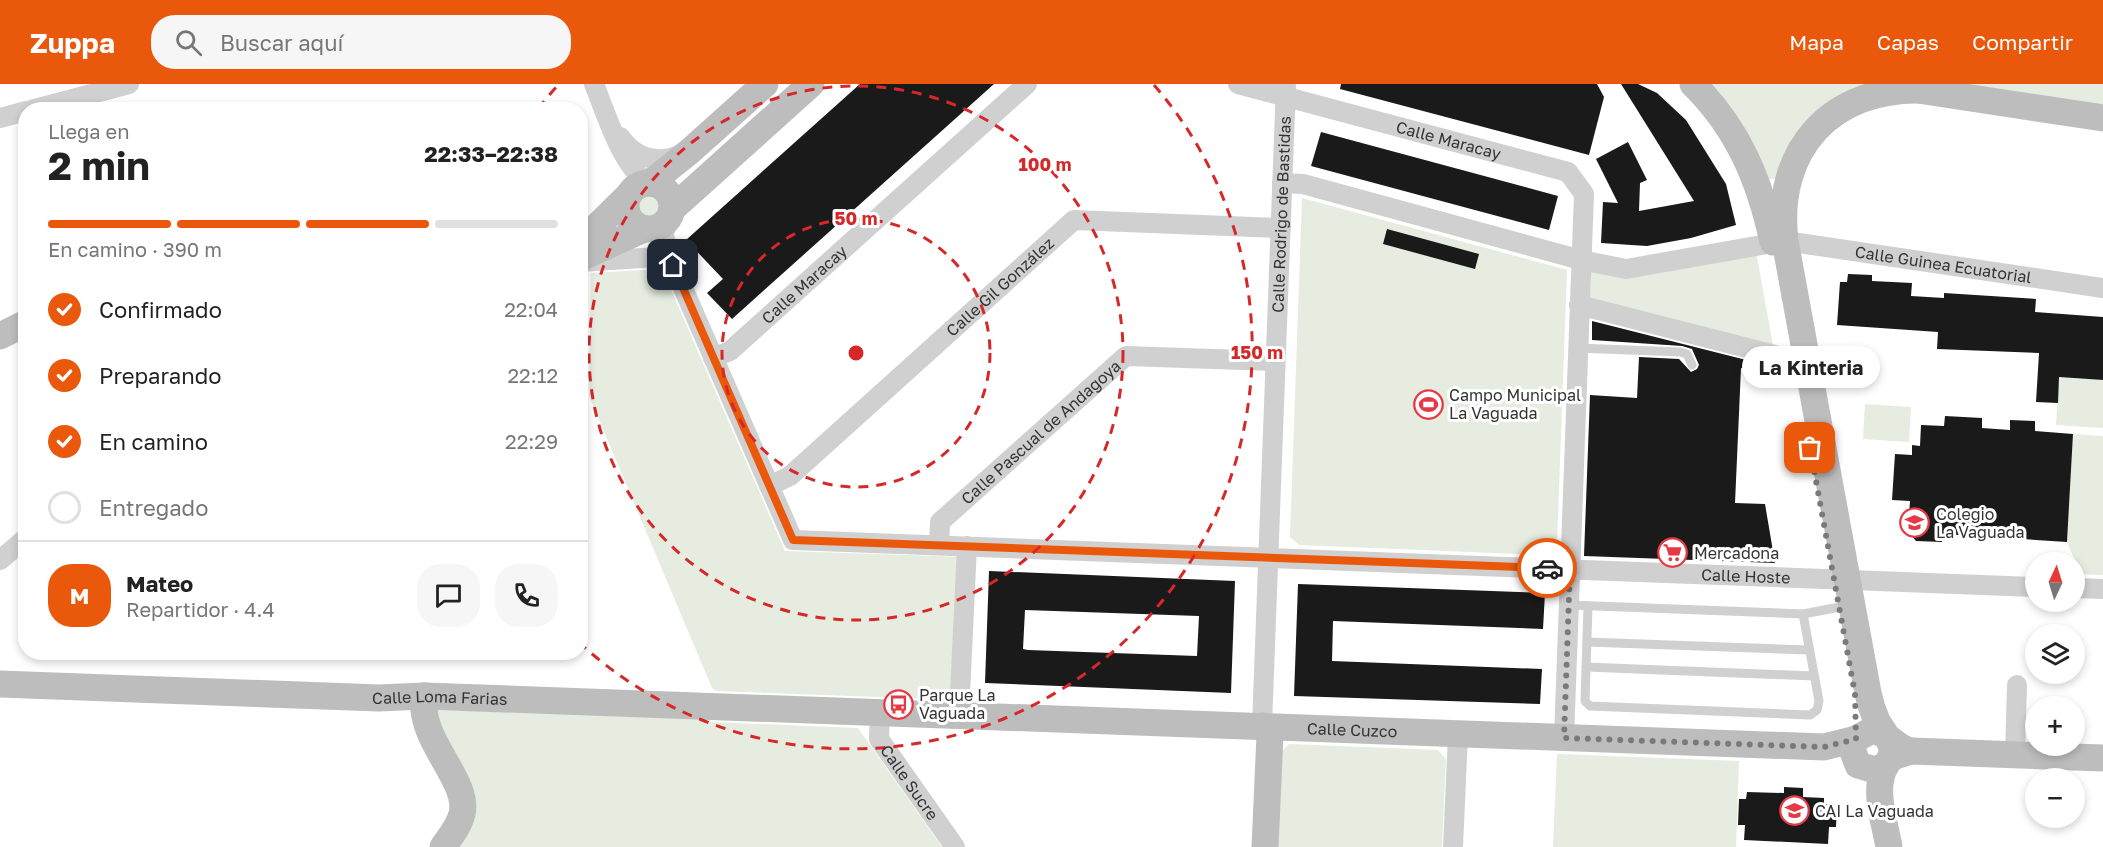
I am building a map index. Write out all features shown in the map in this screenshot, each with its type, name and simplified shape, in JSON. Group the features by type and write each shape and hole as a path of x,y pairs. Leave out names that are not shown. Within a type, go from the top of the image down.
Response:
{"street":[{"path":"61,102 129,84"},
{"path":"594,84 628,162 637,175 665,189 671,198 661,220"},
{"path":"588,248 634,188 650,183 689,152 765,84"},
{"path":"588,253 661,220 811,84"},
{"name":"Calle Maracay","path":"713,358 730,351 1027,84"},
{"name":"Calle Maracay","path":"1238,84 1286,90 1568,172 1584,194 1564,738"},
{"path":"1881,84 2103,118"},
{"path":"1698,89 1737,139 1750,164 1779,242 1841,579 1839,607 1857,705 1879,755"},
{"name":"Calle Rodrigo de Bastidas","path":"1265,847 1270,735 1262,726 1286,90"},
{"path":"1750,164 1758,174 1771,180 1781,177 1812,135 1835,113 1862,98 1889,90 1923,90"},
{"path":"0,118 18,113"},
{"path":"612,125 626,145 642,156 663,159 689,152"},
{"path":"628,162 631,179 625,208 630,219 661,220"},
{"path":"1794,162 1784,203 1779,242 1794,360 1870,703 1879,755 1881,798 1889,847"},
{"path":"1282,183 1303,184 1581,260 1626,269 1779,242"},
{"name":"Calle Hoste","path":"661,220 673,265 793,540 2025,587"},
{"name":"Calle Gil González","path":"769,486 790,476 1074,220 1281,228"},
{"name":"Calle Guinea Ecuatorial","path":"1779,242 2103,288"},
{"path":"588,256 656,257 673,265"},
{"path":"1579,305 1794,360"},
{"path":"0,336 18,327"},
{"name":"Calle Pascual de Andagoya","path":"939,545 940,522 1126,356 1275,361"},
{"path":"0,560 18,545"},
{"path":"959,715 967,546"},
{"path":"2085,589 2103,590"},
{"name":"Calle Loma Farias","path":"0,684 379,699 424,696 880,712"},
{"path":"2014,755 2017,685"},
{"path":"424,696 423,719 462,798 462,814 443,847"},
{"name":"Calle Cuzco","path":"880,712 1824,747 1879,755 2014,755 2103,758"},
{"name":"Calle Sucre","path":"880,712 879,739 955,847"},
{"path":"1453,847 1458,735"}],"lane":[{"path":"1577,348 1680,352 1691,359 1692,365"},
{"path":"1569,605 1803,614 1839,607"},
{"path":"1588,606 1585,701 1590,706 1810,715 1817,710 1819,701 1803,614"},
{"path":"1587,642 1809,650"},
{"path":"1586,667 1814,676"}],"shaded area":[{"path":"1693,84 2103,84 2103,118 1875,93 1776,179 1767,179"},
{"path":"639,185 661,186 671,198 662,225 633,223 627,214 634,188"},
{"name":"Campo Municipal La Vaguada","path":"1302,198 1567,270 1557,543 1544,555 1299,545 1290,537"},
{"path":"1755,246 1775,356 1590,308 1591,260 1626,269"},
{"path":"662,269 785,551 967,557 960,700 716,691 712,688 589,396 591,273"},
{"path":"2059,377 2103,380 2103,428 2056,425"},
{"path":"1865,404 1911,407 1909,442 1863,439"},
{"path":"2073,434 2103,436 2103,575 2085,574 2085,552 2071,552 2067,542"},
{"path":"435,710 710,717 710,722 858,728 942,847 451,847 462,831"},
{"path":"1289,744 1438,750 1446,759 1442,847 1274,847 1278,754"},
{"path":"1557,754 1739,761 1736,847 1553,847"}],"building":[{"path":"860,84 994,84 732,319 707,293 723,279 686,240"},
{"path":"1341,84 1597,84 1604,97 1589,155 1340,89"},
{"path":"1621,84 1638,84 1657,93 1686,120 1726,184 1736,225 1691,238 1647,246 1601,243 1603,202 1618,203 1596,159 1628,142 1647,180 1640,183 1639,211 1694,201"},
{"path":"1321,132 1558,196 1549,230 1311,166"},
{"path":"1387,229 1479,254 1475,269 1383,244"},
{"path":"1848,274 1872,275 1872,281 1912,283 1911,296 1944,298 1944,293 2036,299 2035,312 2103,317 2103,380 2059,377 2058,403 2036,402 2039,353 1937,349 1938,332 1837,325 1840,282 1847,282"},
{"path":"1592,321 1770,366 1769,370 1741,368 1735,503 1765,504 1775,563 1584,556 1590,395 1637,398 1639,357 1679,359 1691,372 1699,365 1692,349 1682,346 1592,340"},
{"path":"1945,416 1982,418 1982,428 2010,430 2010,420 2035,421 2035,431 2073,434 2067,542 1943,534 1942,542 1916,541 1908,531 1910,501 1892,500 1895,454 1912,455 1912,445 1920,446 1921,425 1944,426"},
{"path":"989,571 1235,581 1231,693 985,683","holes":["1025,610 1199,616 1197,656 1023,649"]},
{"path":"1298,584 1545,593 1543,629 1333,621 1332,661 1542,669 1540,704 1294,696"},
{"path":"1784,787 1803,788 1803,797 1824,798 1824,804 1837,805 1836,827 1829,827 1828,844 1744,840 1745,825 1738,825 1739,799 1746,799 1747,792 1784,793"}],"way so far":[{"path":"1547,568 1570,569 1564,738 1824,747 1845,744 1856,739 1855,694 1810,448"}],"place":[{"name":"Campo Municipal La Vaguada","path":"1428,404"},
{"name":"La Kinteria","path":"1810,448"},
{"name":"Colegio La Vaguada","path":"1915,523"},
{"name":"Mercadona","path":"1673,553"},
{"name":"Parque La Vaguada","path":"898,704"},
{"name":"CAI La Vaguada","path":"1794,811"}],"route":[{"path":"673,265 793,540 1547,568"}]}
